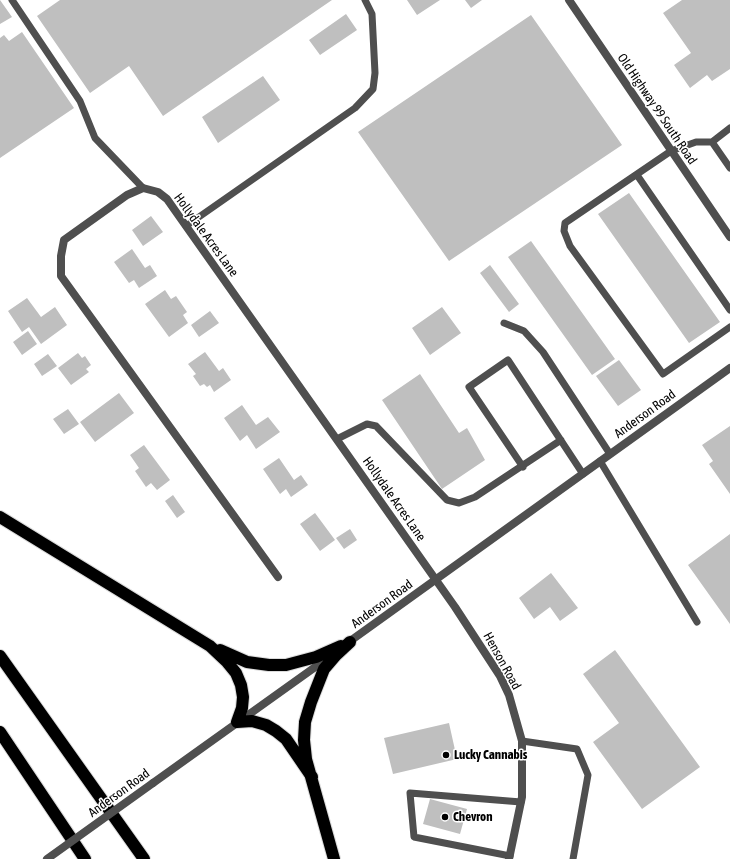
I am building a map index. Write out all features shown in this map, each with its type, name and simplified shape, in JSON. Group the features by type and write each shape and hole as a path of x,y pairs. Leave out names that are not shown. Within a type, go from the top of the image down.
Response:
{"highway":[{"path":"0,517 210,646 247,662 280,665 306,660 350,642"},
{"path":"334,859 306,759 304,740 305,722 324,669 350,642"},
{"path":"210,646 228,662 236,673 241,685 243,697 237,722 252,721 276,730 286,739 312,777"},
{"path":"0,656 144,859"},
{"path":"0,732 86,859"}],"street":[{"name":"Old Highway 99 South Road","path":"570,0 728,234"},
{"name":"Hollydale Acres Lane","path":"143,188 158,192 167,199 436,579"},
{"path":"143,188 127,195 64,240 61,256 61,276 278,577"},
{"name":"Anderson Road","path":"47,859 730,368"},
{"name":"Henson Road","path":"436,579 500,676 511,702 522,741 523,784 521,802 509,857"}],"lane":[{"path":"12,0 80,100 96,138 143,188"},
{"path":"186,226 354,108 373,89 375,73 372,14 364,0"},
{"path":"730,128 712,142 696,142 671,151 565,223 564,231 566,239 663,374 730,326"},
{"path":"712,142 730,168"},
{"path":"637,175 730,310"},
{"path":"504,323 524,331 543,352 610,454"},
{"path":"523,467 469,387 508,360 583,474"},
{"path":"337,439 367,424 376,426 447,500 459,503 475,497 523,467 561,440"},
{"path":"600,461 697,622"},
{"path":"522,741 577,749 588,776 573,859"},
{"path":"509,857 414,837 410,793 521,802"}],"building":[{"path":"0,0 12,17 0,24"},
{"path":"60,0 332,0 163,116 129,66 90,93 37,16"},
{"path":"407,0 440,0 417,15"},
{"path":"465,0 482,0 471,8"},
{"path":"682,0 730,0 730,69 712,81 707,75 690,88 674,65 691,53 663,13"},
{"path":"346,14 357,30 320,55 309,40"},
{"path":"531,15 622,145 449,261 358,132"},
{"path":"22,32 74,108 0,158 0,38 4,35 9,41"},
{"path":"263,76 280,100 218,143 202,117"},
{"path":"629,193 720,322 689,343 598,214"},
{"path":"151,216 163,232 143,246 132,230"},
{"path":"531,241 615,359 592,375 508,257"},
{"path":"132,249 145,268 150,265 157,276 139,288 134,280 129,283 114,262"},
{"path":"490,265 519,304 509,312 480,273"},
{"path":"165,290 171,299 176,296 187,312 183,315 188,323 169,337 145,304"},
{"path":"27,298 41,317 55,307 67,325 41,344 29,327 22,332 8,311"},
{"path":"442,307 461,333 430,355 412,328"},
{"path":"210,311 219,323 199,337 191,325"},
{"path":"28,331 37,344 22,355 13,342"},
{"path":"205,352 219,371 223,368 231,380 214,392 210,385 207,387 204,384 200,386 193,376 196,374 188,364"},
{"path":"78,353 82,358 85,356 91,365 86,369 89,372 71,385 58,368"},
{"path":"48,354 57,366 42,376 34,364"},
{"path":"619,360 641,390 618,406 596,376"},
{"path":"420,374 459,433 467,428 485,460 442,489 382,400"},
{"path":"119,393 134,413 95,442 80,422"},
{"path":"242,405 256,425 268,417 280,432 256,449 247,435 240,441 224,418"},
{"path":"68,409 79,424 64,434 53,419"},
{"path":"730,426 730,494 709,464 713,461 702,445"},
{"path":"144,445 170,480 157,490 151,483 146,487 135,471 139,468 130,455"},
{"path":"279,458 294,480 301,475 308,485 291,497 286,489 280,494 263,469"},
{"path":"173,495 185,512 177,518 165,501"},
{"path":"315,513 335,540 320,551 300,524"},
{"path":"350,529 357,540 344,549 336,538"},
{"path":"730,534 730,624 688,565"},
{"path":"551,573 578,608 560,621 550,607 534,619 519,598"},
{"path":"615,650 700,767 642,809 593,742 619,723 583,674"},
{"path":"449,723 457,759 393,774 384,738"},
{"name":"Chevron","path":"430,799 467,809 460,834 423,824"}],"place":[{"name":"Lucky Cannabis","path":"446,755"},
{"name":"Chevron","path":"445,817"}]}
